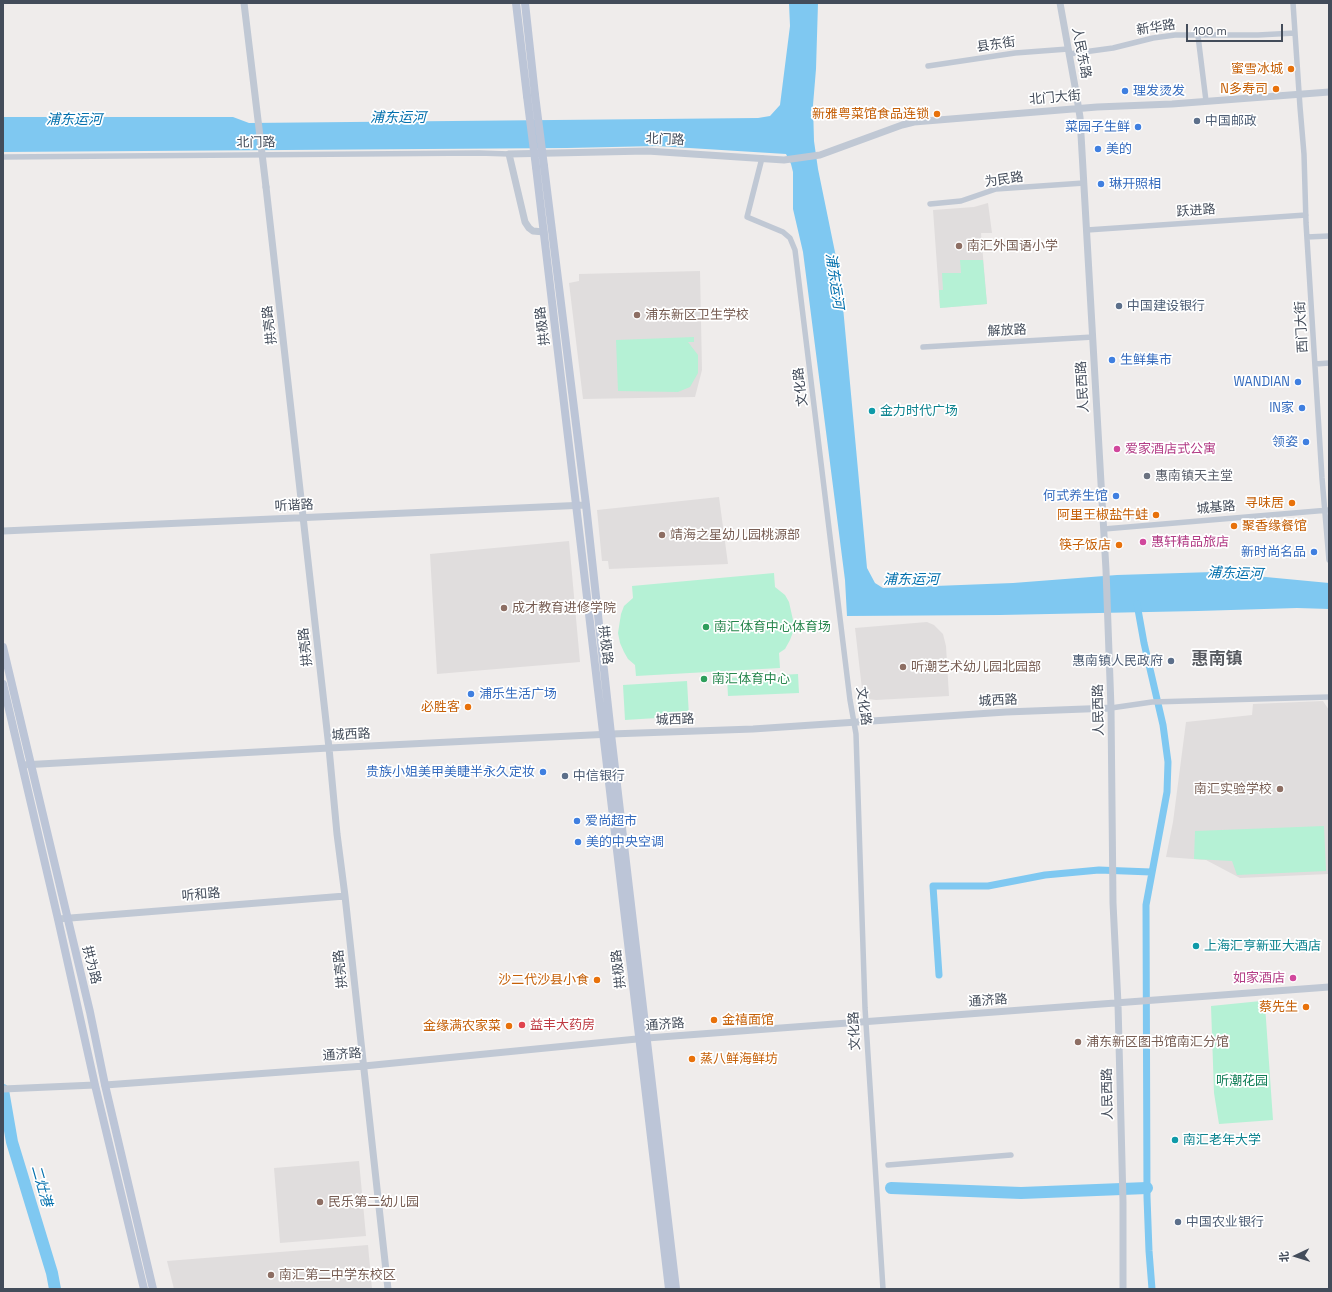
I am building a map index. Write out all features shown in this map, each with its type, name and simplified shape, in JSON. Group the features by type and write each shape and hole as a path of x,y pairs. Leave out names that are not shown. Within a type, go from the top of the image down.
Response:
{"main road":[{"name":"拱极路","path":"516,3 531,96 586,505 607,734"},
{"name":"拱极路","path":"524,3 531,96"},
{"name":"拱极路","path":"540,166 544,232 576,505 607,734 643,1039 676,1289"},
{"name":"拱为路","path":"3,646 31,764 95,1085 144,1289"},
{"name":"拱为路","path":"3,684 22,765 62,919 90,1012 105,1085 153,1289"},
{"name":"拱极路","path":"643,1039 669,1289"}],"street":[{"name":"拱亮路","path":"244,3 304,517 337,834 388,1289"},
{"name":"人民东路","path":"1060,3 1079,108"},
{"name":"西门大街","path":"1293,3 1304,154 1307,237 1315,364 1327,510 1329,560"},
{"name":"新华路","path":"1069,51 1113,48 1153,38 1188,35 1258,35 1295,33"},
{"path":"1198,36 1206,101"},
{"name":"县东街","path":"928,66 1020,53 1069,51"},
{"name":"北门大街","path":"820,155 910,123 1079,108 1329,92"},
{"name":"人民西路","path":"1079,108 1108,610 1111,708 1113,893 1118,1004 1123,1201 1123,1289"},
{"name":"北门路","path":"3,157 471,153 509,154 647,151 784,160 820,155"},
{"path":"509,154 525,222 533,231 544,232"},
{"name":"文化路","path":"762,158 747,217 783,232 790,238 795,250 856,740 866,1022 883,1289"},
{"name":"为民路","path":"930,204 961,201 996,190 1084,183"},
{"name":"跃进路","path":"1087,230 1306,215"},
{"path":"1307,237 1329,236"},
{"name":"解放路","path":"923,347 1093,337"},
{"path":"1315,364 1329,363"},
{"name":"听谐路","path":"3,531 586,505"},
{"name":"城基路","path":"1104,529 1327,510"},
{"name":"城西路","path":"22,765 607,734 753,729 1006,712 1111,708 1152,702 1329,697"},
{"name":"听和路","path":"62,919 345,896"},
{"name":"通济路","path":"3,1089 105,1085 364,1066 643,1039 1329,987"},
{"path":"888,1165 1011,1155"}],"shaded area":[{"name":"南汇外国语小学","path":"988,203 992,233 981,233 987,304 940,308 933,210 974,207"},
{"name":"浦东新区卫生学校","path":"700,271 702,370 695,397 583,399 569,283 579,281 579,274"},
{"name":"靖海之星幼儿园桃源部","path":"719,497 728,564 609,569 608,561 602,561 597,510"},
{"name":"成才教育进修学院","path":"569,541 580,662 437,674 430,554"},
{"name":"听潮艺术幼儿园北园部","path":"927,622 934,625 943,634 946,646 949,696 876,700 869,699 862,689 855,628"},
{"name":"南汇实验学校","path":"1323,701 1329,710 1329,874 1240,878 1206,860 1166,857 1173,822 1186,722 1252,715 1253,704"},
{"name":"民乐第二幼儿园","path":"359,1161 366,1236 280,1243 274,1168"},
{"name":"南汇第二中学东校区","path":"368,1245 372,1289 174,1289 167,1261"}],"green space":[{"path":"960,260 983,260 987,304 940,308 939,290 943,290 942,273 961,273"},
{"path":"694,337 694,342 688,342 698,355 698,373 690,387 678,392 618,391 616,340"},
{"name":"南汇体育中心体育场","path":"774,573 775,587 785,595 789,602 793,620 793,632 790,640 785,649 779,653 780,668 636,676 635,665 628,659 624,652 618,633 624,606 633,598 632,586"},
{"path":"798,674 799,693 728,696 727,678"},
{"path":"687,681 689,716 625,720 623,685"},
{"path":"1324,826 1326,871 1237,875 1232,861 1194,859 1195,831"},
{"name":"听潮花园","path":"1261,1001 1265,1005 1273,1120 1219,1124 1214,1093 1211,1006"}],"water":[{"name":"浦东运河","path":"789,3 818,3 816,69 813,105 814,141 818,169 836,257 843,307 867,568 875,583 883,588 1013,583 1117,575 1213,572 1329,583 1329,609 1297,608 1000,615 847,616 845,580 803,252 793,209 793,172 786,154 657,146 3,152 3,117 233,117 249,123 758,118 770,116 780,105 790,26"}],"waterway":[{"path":"1137,604 1144,643 1163,725 1168,762 1167,792 1146,905 1147,1197 1152,1289"},
{"path":"939,975 933,886 988,886 1045,875 1099,870 1151,872"},
{"name":"二灶港","path":"3,1090 12,1142 52,1273 55,1289"},
{"path":"891,1188 1021,1193 1147,1188"}],"place":[{"name":"蜜雪冰城","path":"1291,69"},
{"name":"N多寿司","path":"1276,89"},
{"name":"理发烫发","path":"1125,91"},
{"name":"新雅粤菜馆食品连锁","path":"937,114"},
{"name":"中国邮政","path":"1197,121"},
{"name":"菜园子生鲜","path":"1138,127"},
{"name":"美的","path":"1098,149"},
{"name":"琳开照相","path":"1101,184"},
{"name":"南汇外国语小学","path":"959,246"},
{"name":"中国建设银行","path":"1119,306"},
{"name":"浦东新区卫生学校","path":"637,315"},
{"name":"生鲜集市","path":"1112,360"},
{"name":"WANDIAN","path":"1298,382"},
{"name":"IN家","path":"1302,408"},
{"name":"金力时代广场","path":"872,411"},
{"name":"领姿","path":"1306,442"},
{"name":"爱家酒店式公寓","path":"1117,449"},
{"name":"惠南镇天主堂","path":"1147,476"},
{"name":"何式养生馆","path":"1116,496"},
{"name":"寻味居","path":"1292,503"},
{"name":"阿里王椒盐牛蛙","path":"1156,515"},
{"name":"聚香缘餐馆","path":"1234,526"},
{"name":"靖海之星幼儿园桃源部","path":"662,535"},
{"name":"惠轩精品旅店","path":"1143,542"},
{"name":"筷子饭店","path":"1119,545"},
{"name":"新时尚名品","path":"1314,552"},
{"name":"成才教育进修学院","path":"504,608"},
{"name":"南汇体育中心体育场","path":"706,627"},
{"name":"惠南镇人民政府","path":"1171,661"},
{"name":"听潮艺术幼儿园北园部","path":"903,667"},
{"name":"南汇体育中心","path":"704,679"},
{"name":"浦乐生活广场","path":"471,694"},
{"name":"必胜客","path":"468,707"},
{"name":"贵族小姐美甲美睫半永久定妆","path":"543,772"},
{"name":"中信银行","path":"565,776"},
{"name":"南汇实验学校","path":"1280,789"},
{"name":"爱尚超市","path":"577,821"},
{"name":"美的中央空调","path":"578,842"},
{"name":"上海汇亨新亚大酒店","path":"1196,946"},
{"name":"如家酒店","path":"1293,978"},
{"name":"沙二代沙县小食","path":"597,980"},
{"name":"蔡先生","path":"1306,1007"},
{"name":"金禧面馆","path":"714,1020"},
{"name":"益丰大药房","path":"522,1025"},
{"name":"金缘满农家菜","path":"509,1026"},
{"name":"浦东新区图书馆南汇分馆","path":"1078,1042"},
{"name":"蒸八鲜海鲜坊","path":"692,1059"},
{"name":"南汇老年大学","path":"1175,1140"},
{"name":"民乐第二幼儿园","path":"320,1202"},
{"name":"中国农业银行","path":"1178,1222"},
{"name":"南汇第二中学东校区","path":"271,1275"}],"district":[{"name":"惠南镇","path":"1217,659"}]}
